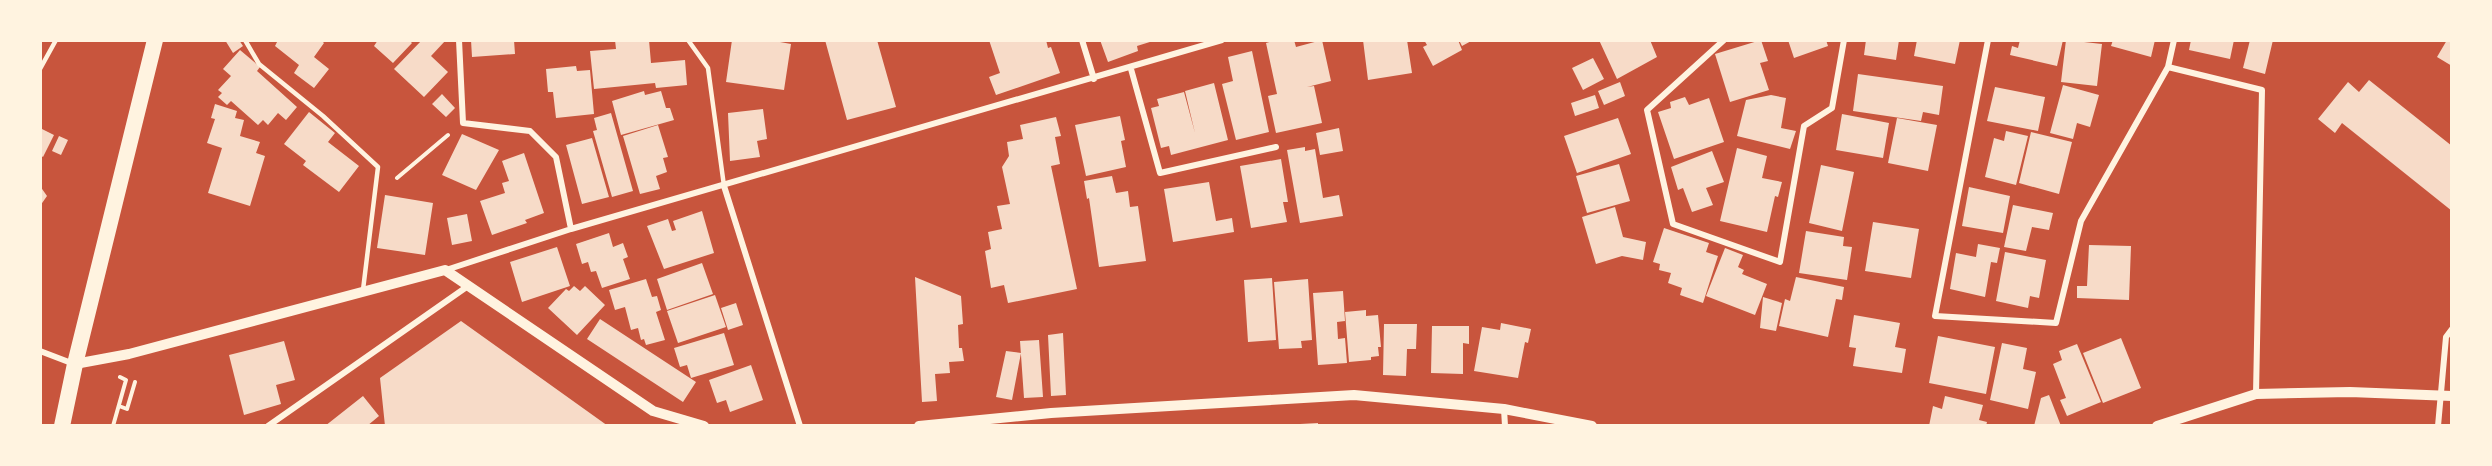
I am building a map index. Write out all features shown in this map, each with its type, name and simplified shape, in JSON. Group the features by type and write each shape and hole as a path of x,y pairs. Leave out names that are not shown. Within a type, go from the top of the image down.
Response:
{"highway":[{"path":"62,426 75,364 155,40"}],"street":[{"path":"459,40 463,123 530,131 556,157 571,229"},
{"path":"1082,40 1094,80"},
{"path":"40,351 75,364 129,354 445,270 571,229 1094,80 1222,40"},
{"path":"1724,40 1647,110 1673,224 1780,262 1804,126 1832,108 1844,40"},
{"path":"1988,40 1935,316 2056,323 2081,221 2168,67 2174,40"},
{"path":"2168,67 2262,90 2256,394"},
{"path":"1131,69 1160,173 1276,147"},
{"path":"724,186 800,426"},
{"path":"445,270 653,411 704,426"},
{"path":"268,426 468,286"},
{"path":"2438,426 2446,337 2451,329"},
{"path":"2157,426 2256,394 2350,392 2451,396"},
{"path":"919,426 1051,412 1354,395 1504,409 1592,426"},
{"path":"1504,409 1505,426"}],"lane":[{"path":"40,69 56,40"},
{"path":"245,40 260,64 323,116 378,167 363,290"},
{"path":"688,40 708,68 724,186"}],"path":[{"path":"376,185 395,179 463,123"},
{"path":"113,426 126,380"},
{"path":"119,406 127,408 135,382"}],"building":[{"path":"225,40 239,40 243,46 233,53"},
{"path":"278,40 321,40 324,43 314,57 329,69 314,88 294,73 299,65 275,46"},
{"path":"378,40 409,40 412,43 393,63 374,46"},
{"path":"422,40 446,40 431,56 448,72 424,97 394,69"},
{"path":"471,40 514,40 515,54 472,57"},
{"path":"615,40 649,40 651,63 685,60 687,85 656,88 655,83 594,89 590,51 616,49"},
{"path":"732,40 769,40 791,44 784,90 726,82"},
{"path":"825,40 877,40 896,107 847,120"},
{"path":"989,40 1046,40 1048,48 1051,47 1060,73 996,95 989,77 1000,73"},
{"path":"1100,40 1153,41 1137,46 1138,51 1108,62"},
{"path":"1276,40 1294,40 1296,47 1322,40 1331,81 1307,87 1314,86 1322,123 1276,133 1268,96 1277,94 1266,43"},
{"path":"1363,40 1407,40 1412,73 1368,80"},
{"path":"1424,40 1458,40 1462,50 1433,66 1423,47 1427,45"},
{"path":"1459,40 1473,40 1462,46"},
{"path":"1599,40 1650,40 1657,57 1617,79"},
{"path":"1761,40 1768,61 1760,63 1769,90 1730,102 1715,54"},
{"path":"1788,40 1826,40 1828,46 1794,58"},
{"path":"1866,40 1899,40 1896,60 1864,55"},
{"path":"1917,40 1960,40 1955,64 1914,56"},
{"path":"2020,40 2063,40 2057,66 2010,55 2012,46 2018,48"},
{"path":"2066,40 2102,44 2097,86 2061,82"},
{"path":"2113,40 2155,40 2151,57 2111,46"},
{"path":"2191,40 2234,40 2230,59 2189,50"},
{"path":"2250,40 2273,40 2265,74 2243,68"},
{"path":"2447,40 2452,40 2452,66 2437,57"},
{"path":"240,50 260,67 257,71 297,107 286,120 278,113 268,125 263,120 258,125 231,101 227,105 218,97 222,93 218,90 231,76 223,69"},
{"path":"1252,51 1269,132 1236,140 1222,84 1233,81 1228,57"},
{"path":"1593,58 1604,79 1583,90 1572,68"},
{"path":"576,66 577,71 590,70 594,114 556,118 553,92 548,92 546,69"},
{"path":"1858,74 1943,86 1939,115 1923,112 1921,121 1853,111"},
{"path":"2369,80 2452,146 2452,211 2342,123 2335,133 2318,119 2348,82 2359,92"},
{"path":"1620,82 1625,96 1604,105 1598,91"},
{"path":"1214,83 1228,140 1171,155 1169,146 1161,148 1151,108 1159,106 1157,99 1184,92 1195,133 1185,91"},
{"path":"2063,85 2099,95 2090,127 2077,123 2073,139 2050,133"},
{"path":"1995,87 2045,97 2038,131 1987,121"},
{"path":"644,91 645,95 661,91 666,108 670,108 674,120 621,135 612,101"},
{"path":"442,94 455,108 446,117 432,104"},
{"path":"1595,95 1599,108 1575,116 1571,103"},
{"path":"1771,95 1786,98 1781,128 1796,131 1790,149 1737,136 1746,100"},
{"path":"1685,97 1689,105 1709,98 1724,142 1674,159 1658,112 1671,108 1670,102"},
{"path":"215,104 237,111 235,118 244,120 240,136 260,142 256,153 265,156 250,206 208,193 222,148 207,143 215,119 211,118"},
{"path":"763,109 767,139 757,141 760,157 730,161 728,113"},
{"path":"309,112 335,133 328,142 359,166 339,192 303,165 306,161 284,144"},
{"path":"611,113 633,191 612,197 593,131 597,130 594,118"},
{"path":"1842,114 1889,123 1883,158 1836,150"},
{"path":"1120,116 1125,140 1121,141 1126,167 1086,176 1075,125"},
{"path":"1056,117 1061,136 1055,137 1060,164 1051,166 1077,289 1008,303 1004,285 991,288 985,251 991,249 988,232 1002,229 997,206 1010,204 1002,167 1009,156 1007,142 1023,139 1020,125"},
{"path":"1618,118 1631,154 1577,173 1564,136"},
{"path":"1897,118 1937,125 1928,171 1888,163"},
{"path":"658,125 668,157 663,158 667,172 656,176 660,189 640,194 623,136"},
{"path":"40,128 54,135 43,157 40,155"},
{"path":"1339,128 1343,151 1320,155 1316,133"},
{"path":"2006,131 2028,136 2016,185 1985,177 1994,138 2004,141"},
{"path":"2031,132 2072,142 2059,194 2019,183"},
{"path":"462,134 499,150 476,190 442,175"},
{"path":"59,136 68,140 61,155 52,151"},
{"path":"592,138 609,197 582,204 566,145"},
{"path":"1305,147 1305,151 1315,149 1323,198 1339,195 1343,216 1300,223 1287,150"},
{"path":"1737,148 1767,156 1762,178 1782,182 1778,197 1775,196 1767,232 1720,221"},
{"path":"1712,151 1724,182 1706,188 1713,205 1692,212 1683,188 1678,190 1671,167"},
{"path":"524,153 544,213 525,220 527,223 492,235 480,201 505,193 502,183 509,181 502,161"},
{"path":"1281,159 1288,202 1283,202 1287,222 1251,228 1240,166"},
{"path":"1619,164 1630,201 1587,213 1576,176"},
{"path":"1821,165 1854,172 1842,231 1809,223"},
{"path":"1112,176 1116,193 1128,191 1130,207 1138,206 1146,261 1099,267 1089,198 1087,199 1084,181"},
{"path":"1209,182 1216,221 1232,218 1234,232 1173,242 1164,189"},
{"path":"40,186 47,196 40,206"},
{"path":"1969,187 2010,196 2003,233 1962,226"},
{"path":"385,195 433,203 425,255 377,248"},
{"path":"2013,205 2053,213 2049,230 2032,227 2026,251 2004,247"},
{"path":"1615,207 1623,237 1646,242 1643,260 1622,256 1596,264 1582,217"},
{"path":"702,211 714,253 664,269 647,226 668,219 672,231 676,230 673,221"},
{"path":"467,214 472,241 452,245 447,218"},
{"path":"1873,222 1919,229 1911,278 1865,271"},
{"path":"1664,228 1709,243 1706,252 1718,256 1703,303 1680,295 1682,288 1668,283 1671,273 1659,270 1660,264 1653,262"},
{"path":"1806,231 1844,237 1843,246 1852,247 1847,280 1799,273"},
{"path":"609,233 613,247 623,243 628,257 623,259 630,279 602,288 596,271 591,272 588,262 582,264 576,244"},
{"path":"1978,244 2000,248 1997,263 1991,262 1985,297 1950,289 1956,253 1976,257"},
{"path":"2089,245 2131,246 2129,300 2077,298 2077,286 2087,286"},
{"path":"557,247 570,286 522,302 510,262"},
{"path":"1725,248 1743,255 1738,267 1744,270 1742,274 1767,284 1755,315 1706,296"},
{"path":"2005,252 2046,260 2039,298 2030,296 2028,308 1996,301"},
{"path":"702,263 713,294 667,310 657,279"},
{"path":"915,277 961,296 963,324 958,325 959,348 962,348 964,361 949,362 950,373 935,374 937,401 922,402"},
{"path":"1796,277 1844,287 1842,300 1836,299 1828,337 1779,326 1785,299 1790,301"},
{"path":"1272,278 1276,340 1248,342 1244,280"},
{"path":"646,279 652,297 657,296 661,310 656,312 665,340 646,345 644,339 641,340 638,328 631,330 625,307 615,310 609,290"},
{"path":"1308,279 1312,340 1301,341 1302,348 1279,349 1274,282"},
{"path":"574,286 580,291 585,286 605,305 577,335 548,308 566,289 569,291"},
{"path":"1343,291 1345,321 1337,322 1338,339 1345,338 1347,363 1318,365 1313,293"},
{"path":"715,295 726,327 678,343 667,311"},
{"path":"1763,297 1782,303 1776,331 1760,328"},
{"path":"736,303 743,325 728,330 721,308"},
{"path":"1366,310 1366,316 1378,315 1381,347 1378,347 1379,356 1371,357 1371,360 1349,362 1345,312"},
{"path":"1854,315 1900,323 1895,347 1906,349 1902,373 1853,366 1856,348 1849,347"},
{"path":"600,319 696,382 683,402 587,339"},
{"path":"461,321 608,426 385,426 380,378"},
{"path":"1501,323 1531,329 1528,343 1525,342 1518,378 1474,371 1482,327 1500,330"},
{"path":"1384,324 1417,324 1416,349 1407,349 1406,376 1383,375"},
{"path":"1432,326 1469,326 1469,344 1463,343 1463,374 1431,373"},
{"path":"724,333 734,365 691,378 687,365 680,367 674,348"},
{"path":"1063,333 1066,395 1051,396 1048,335"},
{"path":"1938,336 1995,347 1986,394 1929,383"},
{"path":"2121,338 2141,388 2103,403 2083,353"},
{"path":"1039,340 1043,397 1024,398 1020,341"},
{"path":"284,341 295,380 276,385 281,404 244,415 229,355"},
{"path":"2002,343 2027,348 2023,369 2036,372 2028,409 1990,400"},
{"path":"2077,344 2101,402 2067,416 2060,400 2066,398 2053,364 2062,360 2059,351"},
{"path":"1006,351 1021,353 1012,400 996,397"},
{"path":"751,365 763,400 730,412 726,400 717,403 709,380"},
{"path":"2049,395 2061,426 2034,426 2041,398"},
{"path":"363,396 379,416 367,426 325,426"},
{"path":"1945,396 1983,405 1979,420 1987,422 1986,426 1929,426 1933,406 1942,409"},
{"path":"1318,423 1318,426 1300,426 1300,424"}]}
